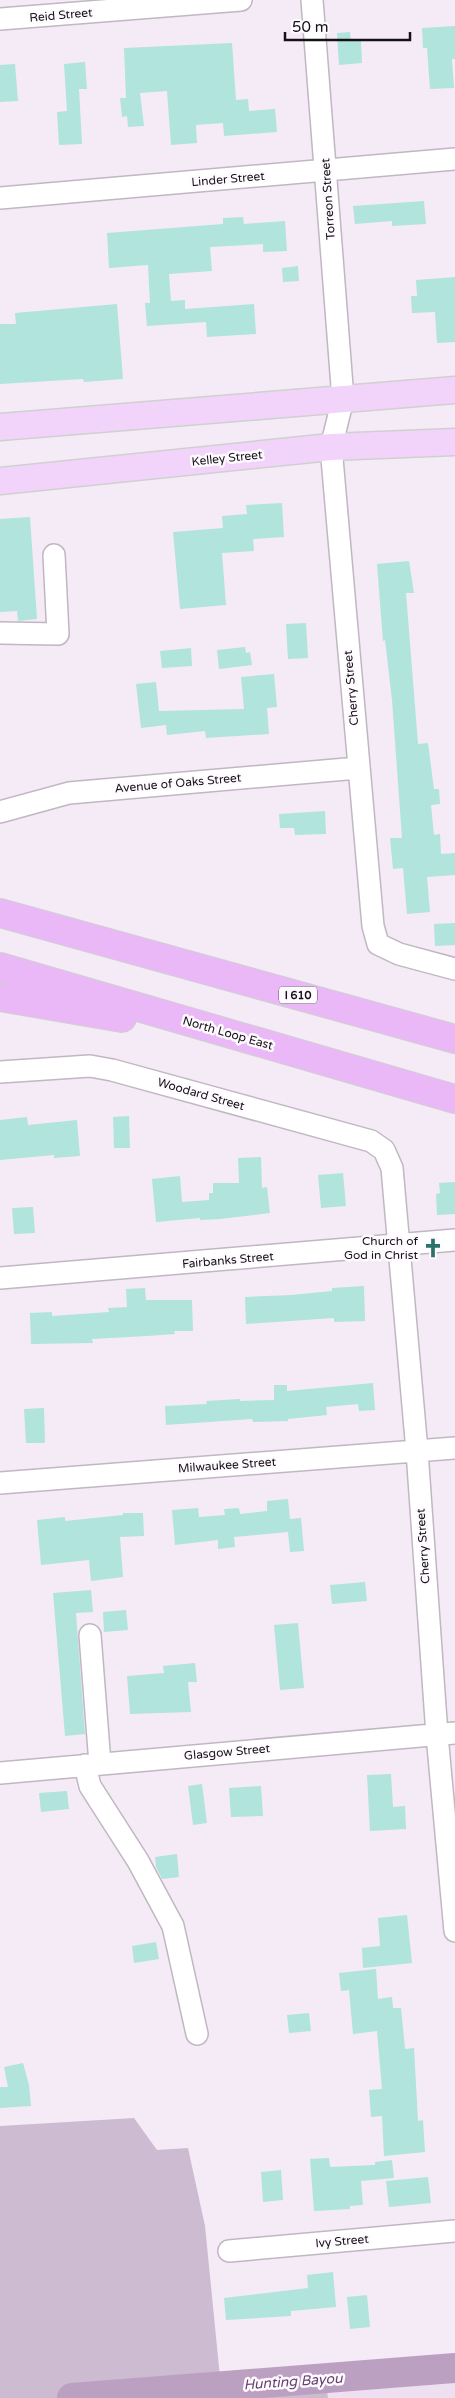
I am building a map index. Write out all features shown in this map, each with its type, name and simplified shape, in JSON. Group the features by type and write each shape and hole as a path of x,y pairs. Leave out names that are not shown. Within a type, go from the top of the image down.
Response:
{"highway":[{"path":"0,904 80,935"},
{"name":"I 610","path":"0,913 455,1039"},
{"name":"North Loop East","path":"0,967 455,1099"},
{"path":"0,997 260,1042"}],"main road":[{"path":"0,427 455,390"},
{"name":"Kelley Street","path":"0,481 331,447 455,442"}],"street":[{"name":"Reid Street","path":"0,19 241,0"},
{"name":"Torreon Street","path":"312,0 344,399"},
{"name":"Linder Street","path":"0,198 455,159"},
{"name":"Cherry Street","path":"344,399 331,447 373,926 378,944 410,957 455,969"},
{"path":"0,633 58,634 54,554"},
{"name":"Avenue of Oaks Street","path":"0,812 69,793 358,768"},
{"name":"Woodard Street","path":"0,1072 90,1066 112,1070 371,1142 384,1150 389,1161"},
{"name":"Cherry Street","path":"389,1161 392,1168 417,1451 446,1734 455,1931"},
{"name":"Fairbanks Street","path":"0,1278 455,1240"},
{"name":"Milwaukee Street","path":"0,1484 455,1448"},
{"path":"90,1635 93,1765 90,1786 138,1861 173,1926 197,2034"},
{"name":"Glasgow Street","path":"0,1773 446,1734"},
{"name":"Ivy Street","path":"229,2251 455,2231"}],"shaded area":[{"path":"134,2118 157,2150 188,2148 205,2226 220,2377 324,2369 328,2398 0,2398 0,2126"},
{"path":"455,2383 455,2398 328,2398 327,2393"}],"building":[{"path":"455,26 455,59 452,59 454,88 430,89 427,48 423,48 422,28"},
{"path":"350,32 351,41 361,41 362,63 339,65 337,33"},
{"path":"232,43 236,100 248,99 249,111 275,109 277,132 224,136 223,123 196,125 197,143 171,145 167,91 140,93 144,126 128,127 127,116 122,117 120,98 126,98 124,48"},
{"path":"85,62 87,89 79,89 82,144 59,145 57,112 67,111 64,64"},
{"path":"15,64 18,101 0,102 0,65"},
{"path":"424,201 426,224 392,226 392,221 355,224 353,206"},
{"path":"243,217 244,224 285,221 287,251 263,252 263,244 210,247 212,271 169,274 171,301 185,300 185,309 254,304 256,334 207,337 206,322 147,326 145,303 150,303 148,265 109,268 107,233 223,224 223,218"},
{"path":"298,266 299,281 283,282 282,268"},
{"path":"455,277 455,342 437,343 435,312 412,313 411,296 417,296 416,280"},
{"path":"117,304 123,379 84,382 83,379 0,384 0,324 16,324 15,313"},
{"path":"282,503 284,537 253,539 254,551 222,553 226,605 180,609 173,532 223,528 222,516 247,514 246,505"},
{"path":"30,517 37,619 18,621 17,611 0,612 0,519"},
{"path":"409,561 414,593 406,593 418,744 428,743 434,789 439,789 440,804 431,805 434,835 440,834 441,854 455,853 455,875 427,877 430,912 407,914 403,868 393,869 390,838 402,838 392,700 385,640 383,641 377,564"},
{"path":"306,623 308,658 288,659 286,624"},
{"path":"245,647 246,653 250,652 252,665 219,669 217,650"},
{"path":"191,648 192,666 162,668 160,651"},
{"path":"274,674 277,707 267,708 269,734 206,738 205,731 167,735 166,725 141,728 136,684 156,682 159,711 244,709 241,677"},
{"path":"325,811 326,834 295,835 294,828 280,828 279,814"},
{"path":"455,923 455,945 435,946 434,924"},
{"path":"129,1116 130,1148 114,1148 113,1117"},
{"path":"27,1117 28,1125 77,1120 80,1156 54,1158 54,1155 0,1160 0,1120"},
{"path":"261,1157 262,1188 267,1187 270,1213 220,1219 200,1220 200,1218 156,1222 152,1179 180,1176 182,1202 209,1200 209,1193 213,1193 213,1183 239,1183 238,1158"},
{"path":"343,1173 346,1206 321,1208 318,1175"},
{"path":"455,1182 455,1214 437,1215 436,1194 440,1193 439,1183"},
{"path":"33,1207 35,1233 14,1234 12,1208"},
{"path":"364,1286 365,1321 334,1322 334,1318 246,1324 245,1297 291,1295 332,1291 332,1288"},
{"path":"145,1288 146,1300 192,1300 193,1331 174,1331 175,1334 92,1339 93,1343 31,1344 30,1313 52,1312 52,1316 109,1312 108,1308 127,1307 126,1289"},
{"path":"373,1383 375,1410 359,1411 358,1404 326,1407 327,1415 288,1419 288,1421 253,1422 252,1419 166,1425 165,1406 207,1404 206,1401 240,1399 240,1401 274,1400 274,1385 287,1385 287,1391"},
{"path":"44,1408 45,1443 26,1443 24,1409"},
{"path":"288,1499 290,1519 301,1518 304,1551 290,1552 288,1532 234,1537 235,1547 218,1549 218,1540 175,1545 172,1510 198,1508 199,1517 225,1515 224,1509 239,1508 240,1514 267,1511 267,1501"},
{"path":"123,1513 143,1513 144,1536 120,1537 123,1577 91,1581 89,1560 41,1565 37,1520 65,1517 65,1521 123,1515"},
{"path":"365,1582 367,1601 332,1604 330,1585"},
{"path":"91,1590 93,1612 76,1613 85,1734 65,1736 53,1593"},
{"path":"126,1610 128,1630 104,1632 103,1612"},
{"path":"298,1623 304,1688 280,1690 274,1625"},
{"path":"195,1663 197,1682 188,1682 191,1712 130,1714 127,1676 164,1673 163,1666"},
{"path":"391,1774 393,1807 405,1806 406,1829 370,1831 367,1775"},
{"path":"202,1784 207,1823 193,1825 188,1786"},
{"path":"261,1786 263,1816 231,1817 229,1788"},
{"path":"67,1791 69,1809 41,1812 39,1793"},
{"path":"177,1854 179,1877 162,1879 156,1867 155,1857"},
{"path":"407,1915 412,1963 363,1968 362,1948 380,1946 378,1918"},
{"path":"156,1942 159,1959 134,1963 132,1946"},
{"path":"376,1969 378,1999 392,1997 393,2008 401,2008 405,2049 414,2048 418,2121 423,2120 425,2152 384,2156 382,2116 371,2117 369,2090 382,2089 377,2031 353,2034 349,1990 341,1991 339,1973"},
{"path":"309,2013 311,2031 289,2033 287,2015"},
{"path":"23,2063 29,2085 31,2106 0,2108 0,2087 8,2087 4,2067"},
{"path":"329,2158 330,2167 375,2165 375,2162 392,2160 394,2178 361,2181 363,2205 350,2206 350,2209 314,2211 310,2159"},
{"path":"281,2170 283,2200 263,2202 261,2172"},
{"path":"428,2177 431,2203 389,2207 386,2181"},
{"path":"333,2272 336,2307 291,2311 291,2316 226,2320 224,2298 308,2288 307,2275"},
{"path":"367,2295 370,2327 350,2329 347,2297"}],"waterway":[{"name":"Hunting Bayou","path":"72,2398 455,2368"}],"place":[{"name":"Church of God in Christ","path":"433,1248"}]}
